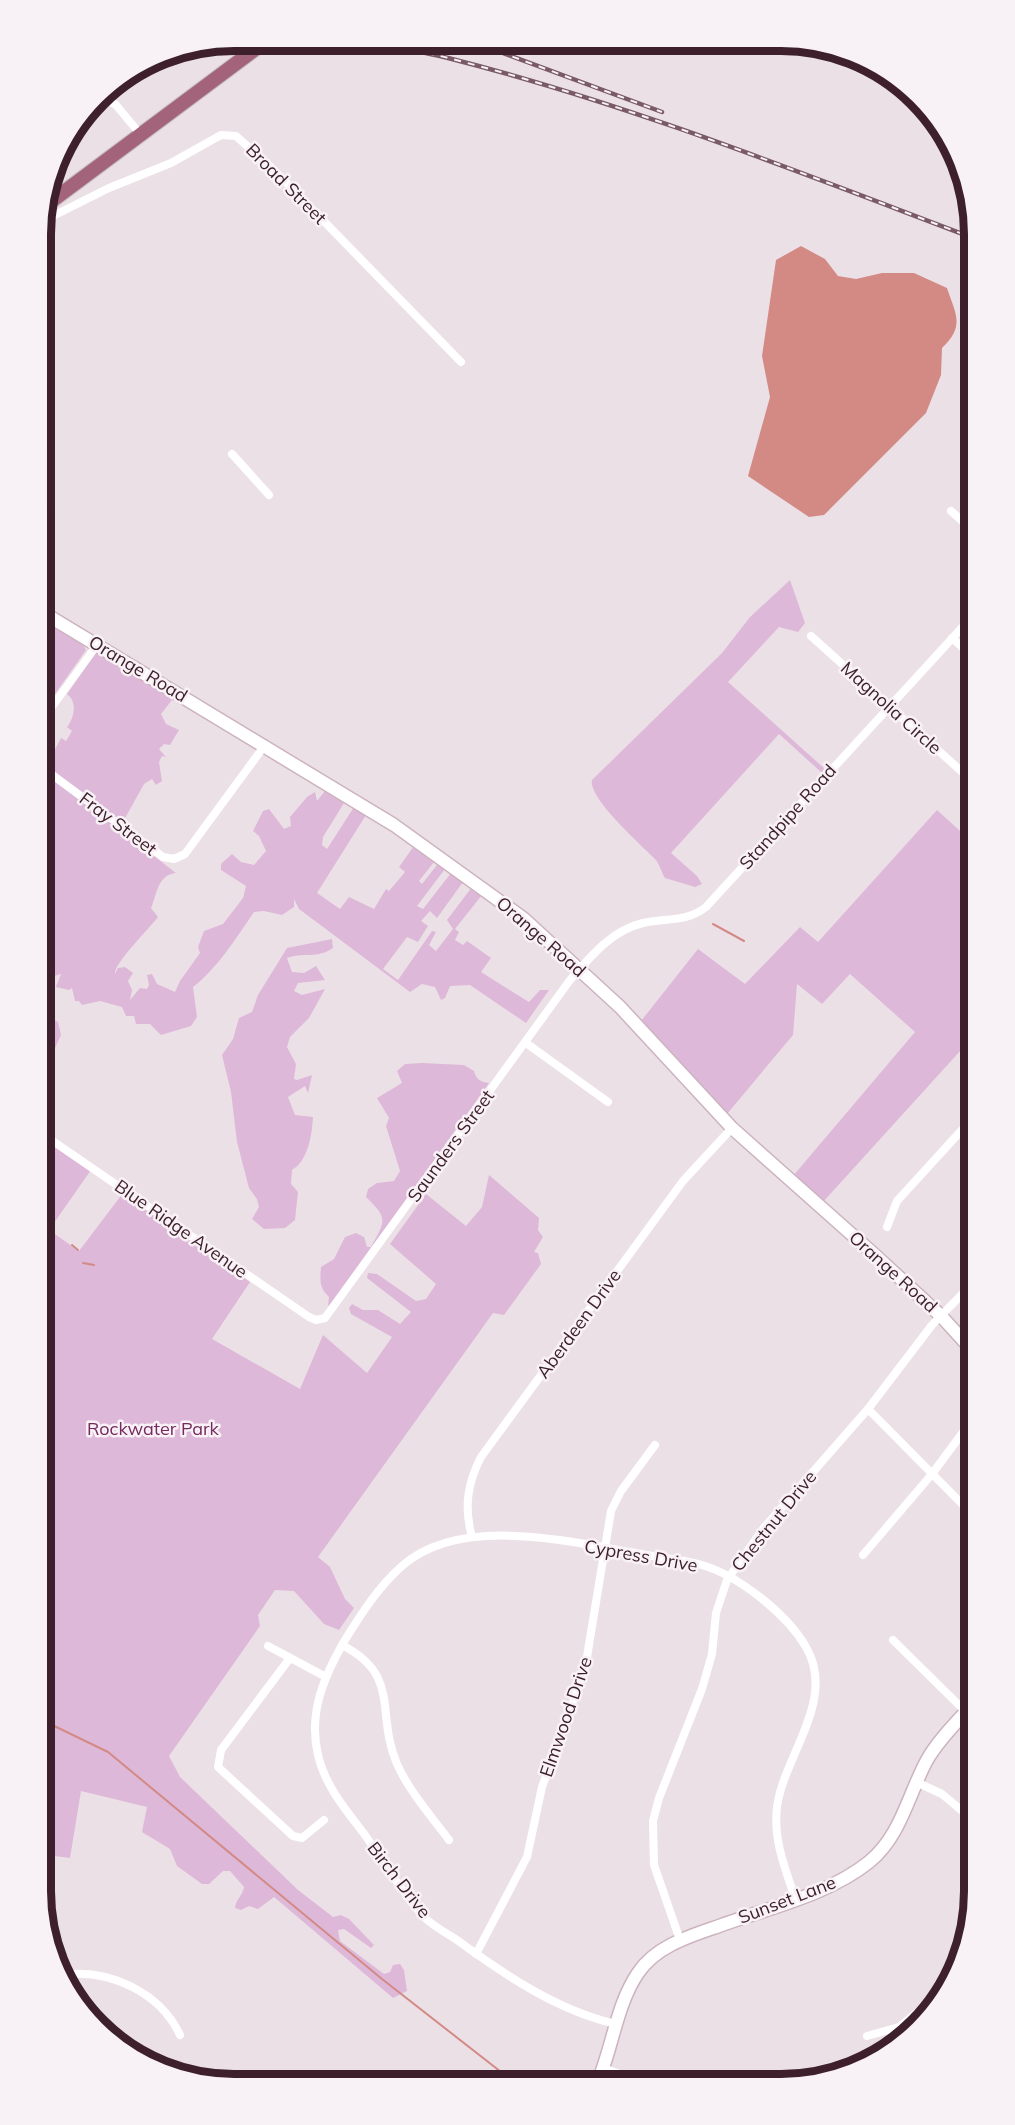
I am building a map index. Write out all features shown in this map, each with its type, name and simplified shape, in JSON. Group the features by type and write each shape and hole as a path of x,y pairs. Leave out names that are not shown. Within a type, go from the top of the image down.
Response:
{"main road":[{"path":"55,199 252,51"},
{"name":"Orange Road","path":"51,617 394,825 534,927 620,1007 732,1128 941,1316 964,1341"},
{"name":"Sunset Lane","path":"601,2074 626,1996 640,1970 660,1951 680,1940 846,1877 871,1860 895,1830 916,1782 936,1747 964,1715"}],"street":[{"path":"109,100 116,105 141,135"},
{"name":"Broad Street","path":"52,217 109,188 171,163 214,138 229,134 236,136 274,170 460,362"},
{"path":"232,454 269,495"},
{"path":"951,511 964,523"},
{"name":"Standpipe Road","path":"580,969 605,943 624,930 644,923 689,917 706,907 964,625"},
{"name":"Magnolia Circle","path":"811,636 964,774"},
{"path":"952,638 964,649"},
{"path":"51,708 97,645"},
{"name":"Fray Street","path":"51,774 163,857 180,858 265,745"},
{"name":"Saunders Street","path":"320,1320 328,1315 580,969"},
{"path":"526,1043 608,1102"},
{"name":"Aberdeen Drive","path":"472,1537 468,1524 467,1495 472,1474 481,1457 683,1181 732,1128"},
{"path":"886,1227 897,1202 964,1128"},
{"name":"Blue Ridge Avenue","path":"51,1140 309,1317 320,1320"},
{"name":"Chestnut Drive","path":"680,1940 654,1865 653,1821 659,1798 702,1689 712,1654 716,1613 729,1577 764,1529 868,1409 941,1316 964,1292"},
{"path":"868,1409 964,1506"},
{"path":"863,1555 932,1474 964,1431"},
{"name":"Elmwood Drive","path":"476,1954 527,1857 542,1787 587,1662 603,1548 616,1501 655,1444"},
{"name":"Cypress Drive","path":"472,1537 506,1535 603,1548 701,1565 729,1577 777,1613 807,1648 814,1668 816,1691 813,1705 780,1792 777,1807 777,1839 795,1898"},
{"name":"Birch Drive","path":"472,1537 442,1544 404,1564 374,1598 342,1645 316,1701 314,1723 318,1754 329,1784 425,1918 476,1954 562,2007 616,2024"},
{"path":"892,1640 964,1703"},
{"path":"342,1645 360,1654 375,1670 384,1693 388,1734 396,1763 450,1840"},
{"path":"268,1646 326,1677"},
{"path":"290,1658 221,1750 218,1767 293,1836 302,1838 324,1820"},
{"path":"916,1782 942,1794 964,1813"},
{"path":"72,1975 97,1974 124,1983 161,2008 173,2020 180,2035"},
{"path":"867,2036 899,2027 921,2010"}],"green space":[{"path":"790,580 805,623 798,632 779,627 728,682 825,769 822,773 779,734 671,853 697,876 702,884 695,887 665,878 656,860 606,809 593,788 592,780 722,653 750,617"},
{"path":"51,624 82,643 86,650 51,700"},
{"path":"97,651 157,687 172,700 161,714 166,724 179,730 170,745 164,744 159,749 166,757 162,756 159,762 162,781 156,785 152,779 144,784 119,829 176,873 165,877 159,886 151,908 158,917 116,969 115,974 118,968 125,967 133,973 128,981 132,990 130,1000 140,988 147,989 149,985 147,975 152,974 157,984 175,992 200,953 198,947 204,931 223,924 243,898 246,886 221,870 221,864 232,854 241,862 254,865 266,851 259,836 253,831 263,811 269,809 284,829 291,826 290,817 307,797 315,792 317,801 325,791 344,803 323,837 322,845 327,849 354,807 366,815 317,893 340,909 349,897 374,909 386,889 389,891 405,872 399,867 414,846 434,862 419,881 422,884 437,865 445,869 417,906 423,909 451,873 463,882 437,918 430,911 421,921 428,926 418,942 407,937 383,969 398,980 432,931 436,932 429,945 436,951 453,929 447,920 472,887 482,895 455,929 459,932 455,940 463,945 467,941 491,958 481,972 529,1002 540,990 549,990 526,1023 470,985 450,986 445,998 441,1000 435,987 422,984 410,992 299,909 294,899 294,907 282,915 264,911 254,912 218,962 193,987 197,1017 191,1026 161,1035 150,1024 136,1024 134,1016 126,1016 122,1007 100,1001 82,1005 79,1001 75,1001 72,988 69,990 56,987 61,974 54,976 51,970 51,757 61,738 66,741 72,731 67,727 72,719 74,706 67,694"},
{"path":"937,810 964,835 964,1047 823,1202 793,1176 915,1032 850,974 822,1004 797,984 793,1035 727,1114 641,1021 698,949 745,984 800,927 818,942"},
{"path":"332,939 333,948 327,951 287,958 292,972 304,973 316,966 325,980 298,983 294,991 302,995 325,989 309,1018 290,1037 287,1047 296,1064 294,1079 312,1075 308,1093 305,1086 288,1097 295,1115 313,1117 305,1154 292,1170 291,1184 298,1192 295,1220 285,1228 264,1229 252,1219 259,1207 257,1199 249,1188 237,1142 231,1092 222,1055 233,1039 239,1018 252,1012 258,995 287,948"},
{"path":"51,1018 58,1022 61,1035 51,1057"},
{"path":"405,1064 464,1065 474,1071 479,1080 489,1083 335,1300 328,1306 329,1297 321,1284 321,1267 334,1259 345,1237 356,1233 364,1237 367,1247 371,1247 382,1226 382,1220 378,1210 366,1197 368,1189 377,1183 394,1181 400,1171 386,1126 389,1118 377,1098 402,1083 397,1071"},
{"path":"51,1144 91,1170 51,1227"},
{"name":"Rockwater Park","path":"489,1175 539,1218 538,1230 543,1237 534,1252 538,1253 541,1264 504,1315 493,1313 318,1557 330,1567 345,1599 354,1608 339,1630 324,1624 294,1591 275,1590 258,1615 260,1626 169,1756 180,1777 298,1890 333,1917 341,1915 349,1919 374,1945 371,1948 344,1929 338,1930 340,1941 384,1974 390,1972 393,1965 400,1964 404,1970 407,1991 393,1998 274,1897 258,1909 249,1906 241,1910 235,1908 244,1887 230,1871 223,1871 209,1884 202,1884 177,1866 170,1849 142,1832 147,1807 81,1791 70,1858 51,1856 51,1231 79,1251 123,1193 250,1282 212,1339 300,1389 323,1335 367,1373 392,1337 351,1314 349,1308 352,1304 363,1310 378,1310 400,1324 411,1312 367,1278 368,1273 377,1274 416,1301 426,1299 436,1284 390,1244 426,1194 466,1226 482,1207"}],"shaded area":[{"path":"801,246 825,259 838,276 856,279 882,273 914,273 947,288 957,320 954,333 942,348 941,375 926,413 824,515 809,517 748,476 770,397 762,356 776,260"}],"waterway":[{"path":"713,924 744,941"},
{"path":"72,1245 78,1250"},
{"path":"83,1263 94,1265"},
{"path":"51,1724 108,1752 382,1979 504,2074"}],"railway":[{"path":"414,51 514,76 645,117 964,234"},
{"path":"497,51 662,112"}]}
